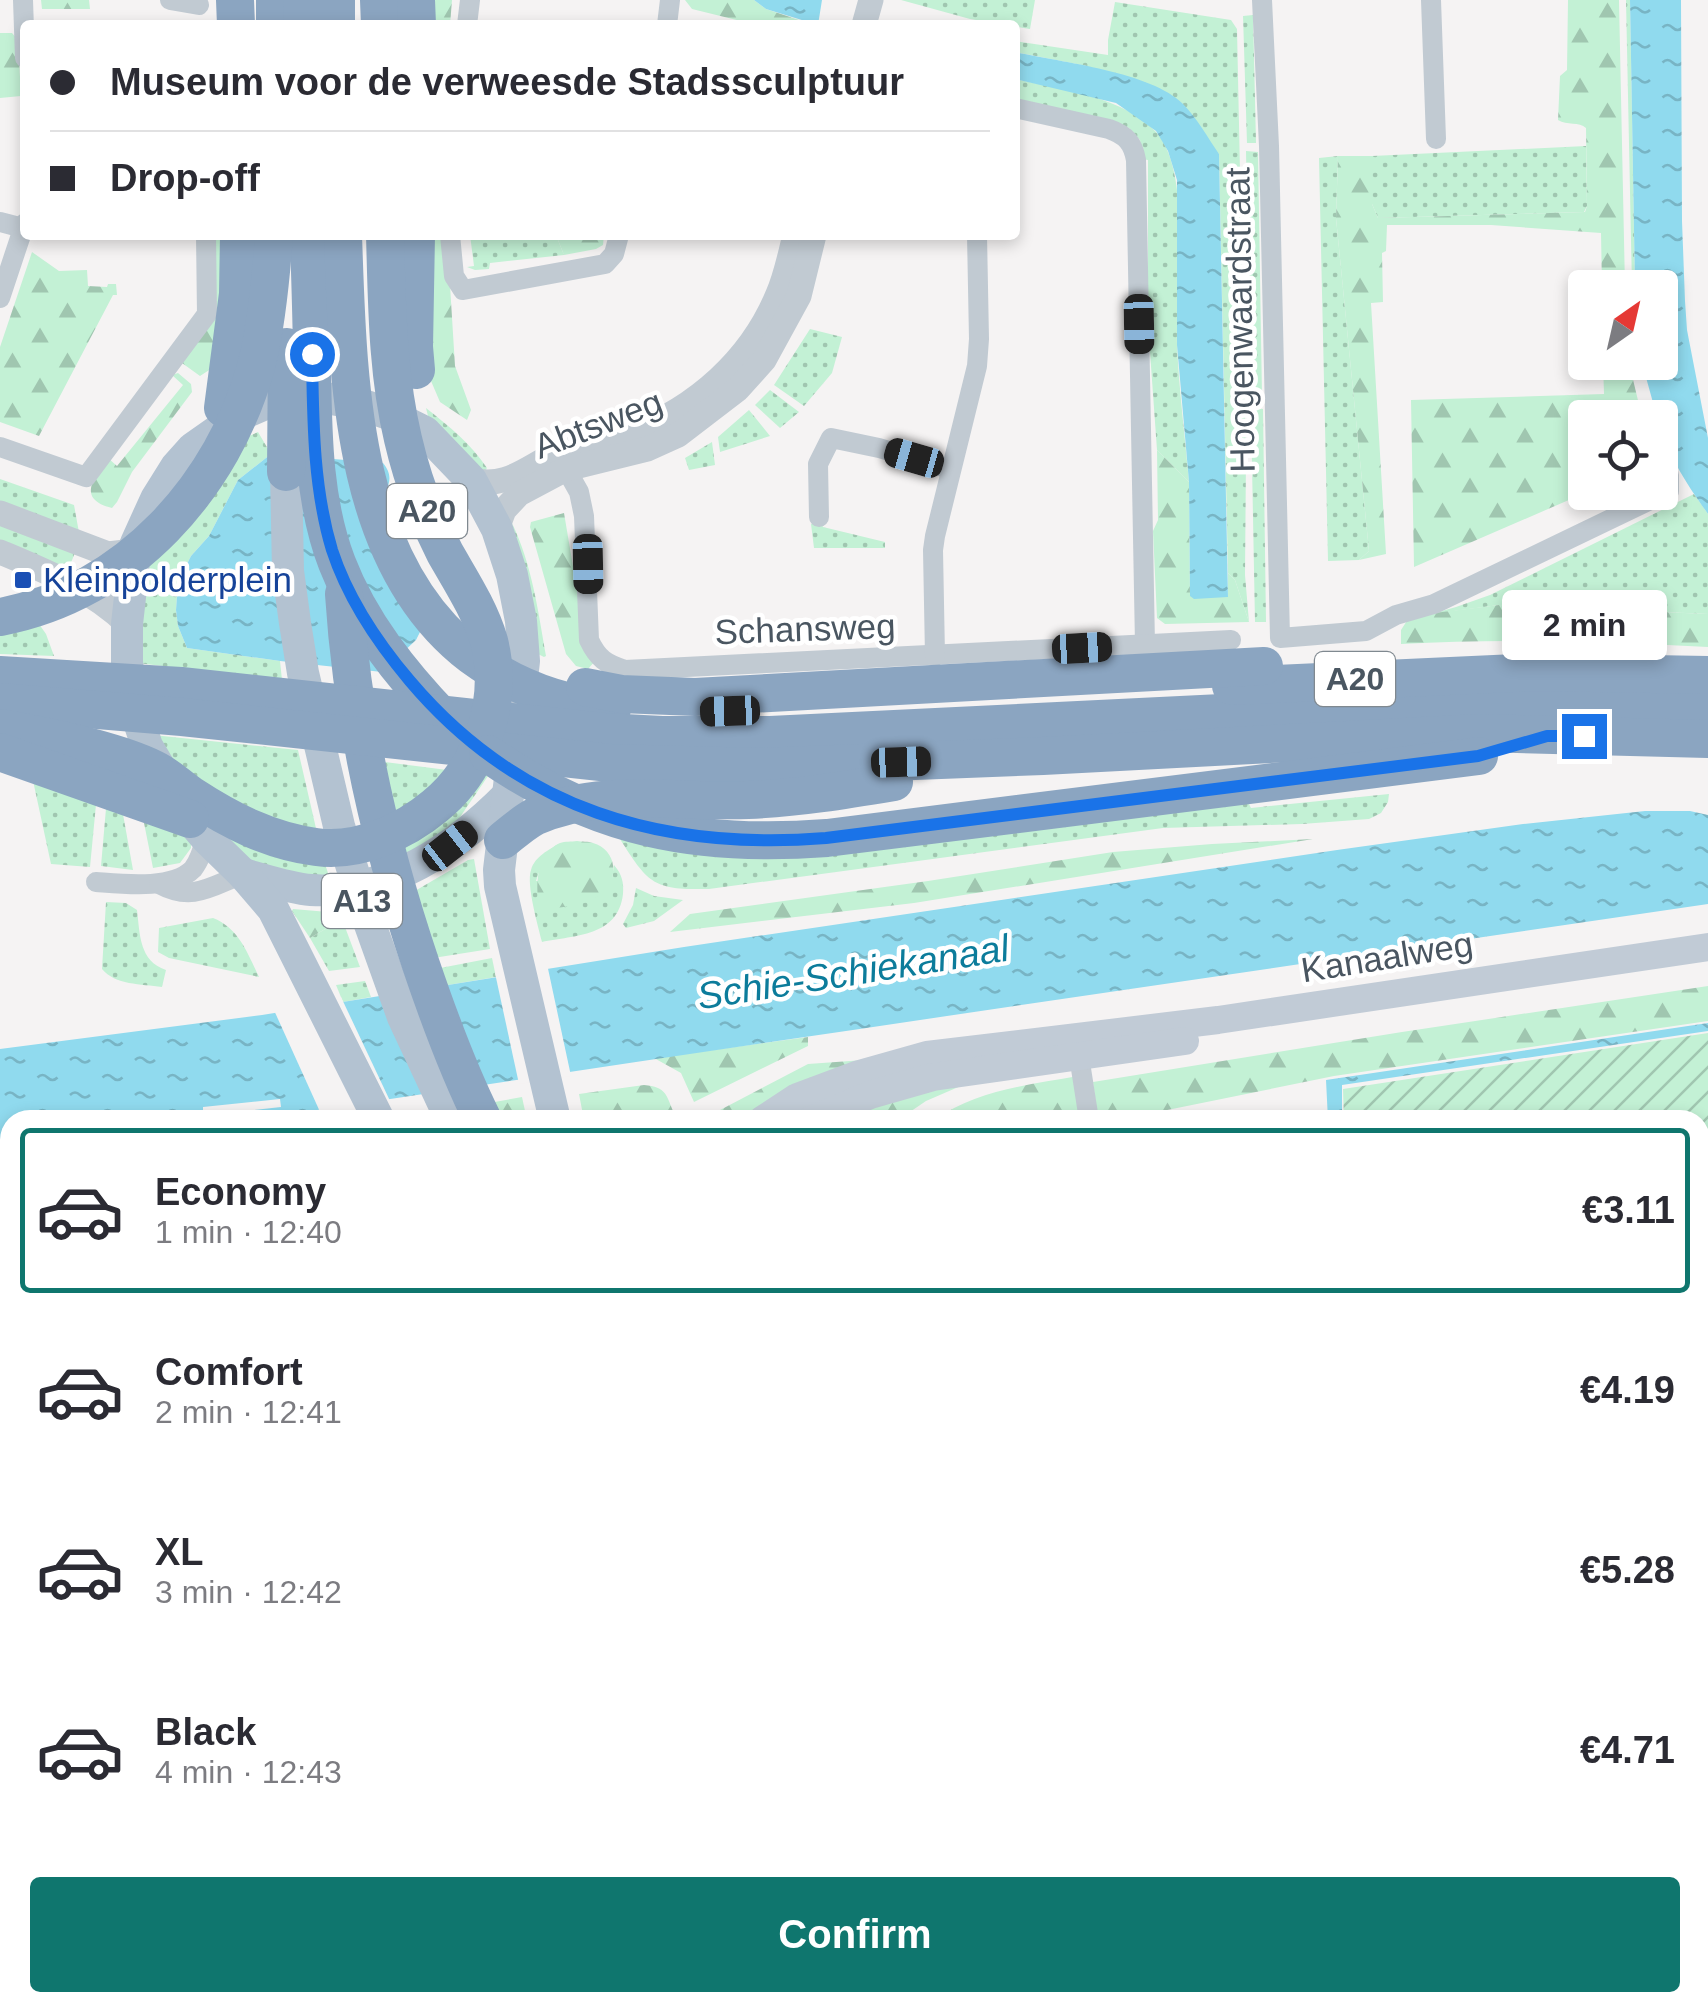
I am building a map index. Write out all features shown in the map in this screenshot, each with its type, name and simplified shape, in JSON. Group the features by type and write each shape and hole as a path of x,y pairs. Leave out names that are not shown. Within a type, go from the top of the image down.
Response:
{"highway":[{"path":"217,430 228,384 238,294 239,240"},
{"path":"0,617 48,604 91,584 156,537 186,504 230,434 256,364 267,312 274,240"},
{"name":"A13","path":"284,240 286,472"},
{"path":"310,240 317,472 331,546 343,578 379,643 444,719 524,778 576,806 622,822 691,836 791,841 1478,756 1547,736"},
{"name":"A13","path":"343,240 346,333 337,486 349,663 386,857 456,1063 477,1110"},
{"name":"A20","path":"0,728 110,754 156,770 245,827 272,838 322,848 352,845 396,833 447,796 466,772 483,739 491,710 492,660 485,628 443,548 410,468 390,362 385,240"},
{"path":"416,240 414,347 424,432"},
{"name":"A20","path":"346,333 368,482 398,566 442,630 476,658 520,686 570,703 656,712 1535,672 1708,675"},
{"name":"A20","path":"524,661 586,687 676,698 1426,658 1535,672"},
{"name":"A20","path":"0,675 181,686 604,732 662,734 770,735 1529,698 1708,703"},
{"name":"A20","path":"0,702 182,717 610,763 759,767 1479,733 1708,739"},
{"path":"0,752 193,821"},
{"name":"A20","path":"503,840 532,818 560,807 616,798 792,798 1043,756"}],"main road":[{"path":"374,1110 272,909 193,821 147,746 134,708 127,662 136,544 156,499 176,467 194,448 240,415 274,400 320,397 360,404 424,432 471,480 497,529 512,575 524,661 499,870 504,910 552,1110"},
{"name":"A13","path":"286,472 288,571 295,622 338,826 402,1017 445,1110"},
{"path":"244,874 307,890 369,883 434,856 479,823 510,785"},
{"name":"Kanaalweg","path":"835,1110 933,1077 1218,1020 1708,947"},
{"name":"Kanaalweg","path":"778,1110 798,1097 856,1075 927,1055 1078,1047 1708,961"}],"street":[{"path":"170,0 209,8"},
{"name":"Hoogenwaardstraat","path":"1262,0 1280,638 1366,631 1396,615 1434,604 1628,510"},
{"path":"1431,0 1436,139"},
{"path":"0,22 23,11"},
{"path":"1020,109 1118,132 1133,146 1145,644"},
{"path":"0,298 20,238"},
{"path":"0,447 86,476 207,314 206,240"},
{"path":"450,240 454,276 463,290 605,264 617,244"},
{"name":"Abtsweg","path":"471,480 484,484 501,482 562,461 691,403 720,380 748,349 776,300 794,240"},
{"name":"Abtsweg","path":"497,529 504,510 519,494 562,461 648,449 678,434 738,388 764,360 800,296 813,240"},
{"path":"936,656 933,550 977,366 977,240"},
{"path":"819,517 818,464 831,438 950,469"},
{"name":"Schansweg","path":"562,461 579,492 584,516 588,640 596,656 607,665 625,670 1231,640"},
{"path":"0,513 108,554 125,552 136,544"},
{"path":"0,552 100,602 127,624"},
{"path":"96,882 158,884 190,872 199,859 193,821"},
{"path":"158,884 189,894 244,874"},
{"path":"1078,1047 1087,1110"}],"green space":[{"path":"41,0 89,0 90,9 42,9"},
{"path":"433,0 452,0 450,20 434,20"},
{"path":"685,0 754,0 766,9 799,20 737,20 692,9"},
{"path":"901,0 1035,0 1030,29 1020,27 1020,20 970,19"},
{"path":"1568,0 1619,0 1625,270 1602,270 1601,233 1491,225 1387,225 1386,251 1382,253 1383,302 1371,303 1386,554 1359,560 1369,551 1336,218 1338,156 1372,156 1372,204 1378,218 1585,212 1586,128 1558,120 1560,76 1567,70"},
{"path":"1626,0 1630,0 1635,270 1632,270"},
{"path":"1115,2 1231,20 1237,29 1245,575 1249,622 1235,580 1228,573 1219,154 1087,66 1020,53 1020,42 1108,55"},
{"path":"1253,15 1256,143 1247,143 1243,16"},
{"path":"0,33 12,33 18,40 20,96 0,98"},
{"path":"1020,80 1091,96 1128,111 1157,133 1168,152 1175,176 1180,233 1177,344 1189,482 1157,450 1148,324 1154,323 1153,316 1148,316 1148,160 1142,159 1140,140 1129,128 1020,100"},
{"path":"1586,146 1584,212 1378,218 1372,204 1372,156"},
{"path":"1246,151 1258,152 1262,396 1256,396 1256,408 1263,409 1266,622 1255,622"},
{"path":"1338,156 1336,218 1369,551 1359,560 1328,561 1319,158"},
{"path":"213,240 223,240 220,363 200,376 182,363 213,318"},
{"path":"433,240 445,240 455,366 471,410 467,420 440,402 431,381 423,379"},
{"path":"471,240 558,240 564,255 490,263 489,269 467,267 474,266"},
{"path":"558,240 604,240 596,249 564,255"},
{"path":"32,252 59,271 87,270 88,286 116,284 117,295 113,295 39,436 0,422 0,347"},
{"path":"810,329 842,337 832,373 804,406 774,385"},
{"path":"178,373 191,384 192,392 132,472 117,502 112,508 101,504 91,494 97,473 108,458 117,466 183,385 172,375"},
{"path":"1604,380 1633,380 1638,400 1568,400 1568,500 1414,567 1411,400 1604,394"},
{"path":"770,390 799,412 780,428 755,405"},
{"path":"426,408 474,451 487,468 484,472 428,416"},
{"path":"749,410 770,436 720,452 718,437"},
{"path":"258,432 271,454 238,480 209,536 191,556 178,582 176,610 187,648 280,661 282,680 137,663 142,566 247,437"},
{"path":"712,442 715,465 689,470 685,458"},
{"path":"1157,450 1189,482 1190,596 1228,597 1228,573 1235,580 1249,622 1165,624 1157,618 1153,531 1158,520"},
{"path":"0,479 74,505 80,538 0,507"},
{"path":"1694,494 1708,514 1708,614 1499,605 1431,614 1490,595 1662,510 1678,510 1678,502"},
{"path":"564,513 578,596 596,660 588,669 576,666 566,654 530,527 531,522"},
{"path":"0,521 76,550 67,573 0,546"},
{"path":"512,523 534,588 544,657 538,654"},
{"path":"821,523 823,527 885,542 885,548 814,548 811,524"},
{"path":"1499,605 1708,614 1708,647 1516,641 1401,644 1401,630 1410,616"},
{"path":"39,624 54,656 0,654 0,626"},
{"path":"153,735 298,750 318,837 279,830 168,770"},
{"path":"377,761 455,771 389,823"},
{"path":"483,773 488,776 458,820 399,862 396,850"},
{"path":"32,776 97,794 90,867 51,864"},
{"path":"1389,794 1381,813 1369,819 1163,828 709,889 676,888 655,882 638,866 620,839 678,852 1248,802 1251,808"},
{"path":"107,797 121,803 133,870 101,866"},
{"path":"141,808 191,839 191,848 180,863 153,868"},
{"path":"211,831 325,864 332,885 256,866"},
{"path":"1313,839 914,903 670,932 690,914 1113,852"},
{"path":"560,843 545,860 536,881 612,878 614,865 622,879 623,894 613,919 604,926 593,932 542,942 531,895 531,870 539,857"},
{"path":"560,843 593,843 607,852 613,866 611,881 588,902 540,910 541,863"},
{"path":"474,859 490,949 427,959 408,895"},
{"path":"636,888 654,896 683,900 654,921 626,928 623,924"},
{"path":"106,902 126,903 137,910 146,953 166,970 162,987 121,981 102,969"},
{"path":"293,909 340,913 342,919 310,938"},
{"path":"213,918 236,935 259,977 169,958 158,952 159,928"},
{"path":"342,919 360,967 329,971 310,938"},
{"path":"492,958 496,977 436,987 430,970"},
{"path":"365,981 371,997 343,1002 336,985"},
{"path":"1708,986 1708,1021 1334,1076 1167,1110 1097,1110 1093,1082"},
{"path":"1708,1033 1708,1110 1344,1110 1343,1089"},
{"path":"808,1037 808,1046 694,1102 681,1073 654,1058"},
{"path":"892,1058 787,1110 720,1110 808,1064"},
{"path":"1078,1076 1083,1110 951,1110 985,1095"},
{"path":"944,1082 963,1085 913,1110 868,1110"},
{"path":"652,1086 661,1090 673,1110 582,1110 579,1094"},
{"path":"522,1097 525,1110 493,1110 489,1103"}],"water":[{"path":"754,0 822,0 819,20 802,20 766,9"},
{"path":"1630,0 1681,0 1685,301 1708,438 1708,514 1678,467 1678,400 1652,400 1647,380 1678,380 1678,270 1635,270"},
{"path":"1020,53 1128,76 1169,93 1198,122 1219,154 1228,597 1190,596 1189,482 1177,345 1177,180 1168,151 1156,131 1116,103 1020,80"},
{"path":"271,454 383,463 388,470 386,492 422,628 416,640 382,672 187,648 178,626 178,582 191,556 209,536 238,480"},
{"name":"Schie-Schiekanaal","path":"1645,811 1708,815 1708,904 317,1110 0,1110 0,1049 262,1015 684,947 1523,824"},
{"path":"1708,1023 1708,1031 1342,1085 1342,1110 1328,1110 1326,1080"}],"pier":[{"path":"547,964 571,1076 519,1084 495,973"},
{"path":"341,997 391,1103 319,1110 273,1008"},
{"path":"280,1099 281,1107 203,1110"}],"place":[{"name":"Kleinpolderplein","path":"23,580"}],"route":[{"path":"312,354 314,436 320,496 331,546 379,643 419,692 461,734 543,790 622,822 726,840 826,838 1478,756 1547,736 1584,736"}]}
